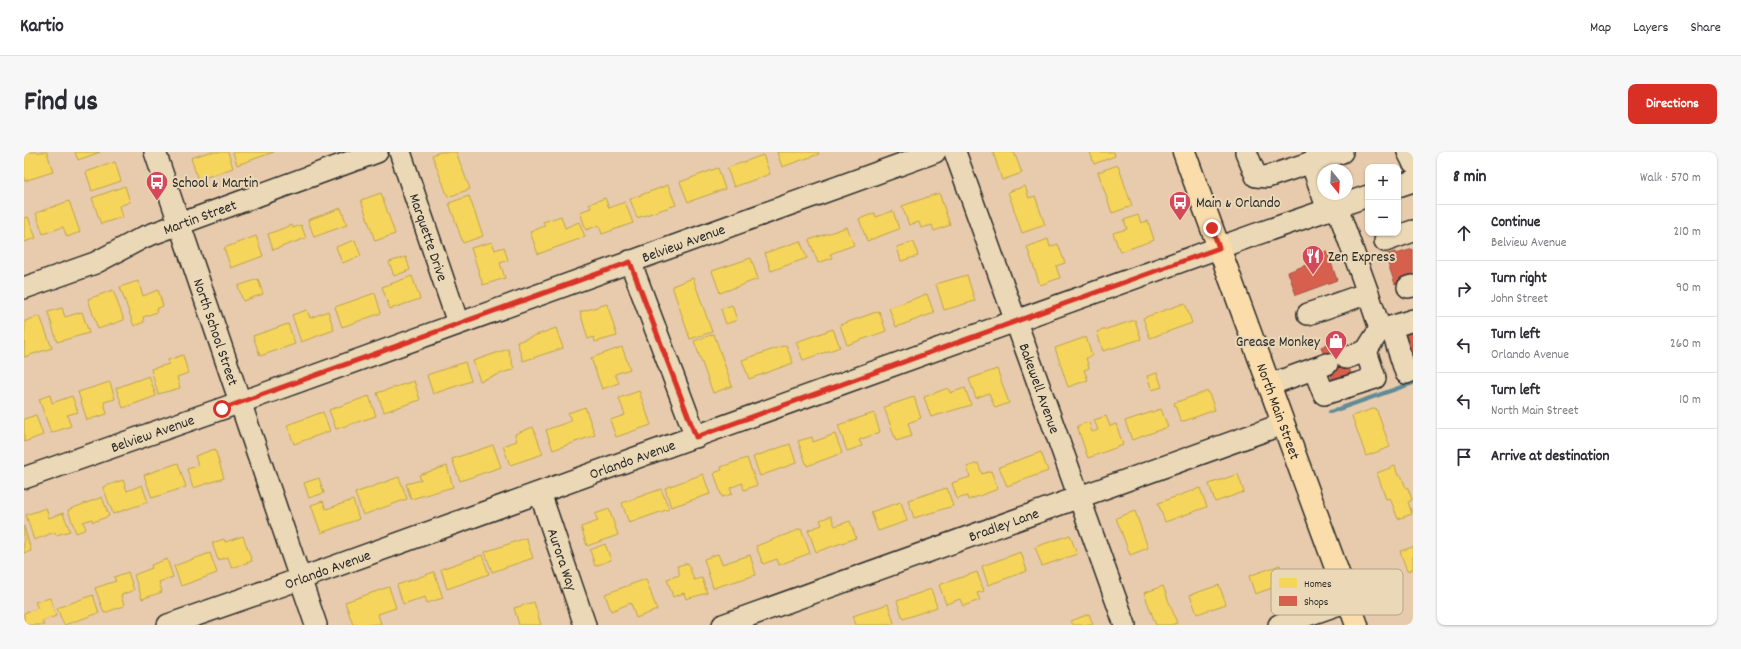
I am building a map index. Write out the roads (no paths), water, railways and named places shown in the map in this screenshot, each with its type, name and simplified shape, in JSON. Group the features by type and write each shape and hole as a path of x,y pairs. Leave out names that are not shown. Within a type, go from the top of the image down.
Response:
{"main road":[{"name":"North Main Street","path":"1184,152 1336,569"},
{"name":"North Main Street","path":"1353,615 1357,625"}],"street":[{"name":"North School Street","path":"155,152 316,625"},
{"name":"Martin Street","path":"24,288 95,263 144,237 377,152"},
{"name":"Marquette Drive","path":"400,152 458,323"},
{"name":"Belview Avenue","path":"24,478 240,402 935,152"},
{"name":"Bakewell Avenue","path":"955,152 1078,498 1125,625"},
{"path":"1246,152 1256,176 1267,177 1342,152"},
{"path":"1408,152 1413,162"},
{"path":"1311,162 1333,208 1368,294 1386,328 1406,373 1413,370"},
{"path":"1401,185 1413,181"},
{"name":"Orlando Avenue","path":"168,625 1365,197"},
{"path":"1385,241 1413,231"},
{"path":"630,262 696,437"},
{"path":"1308,314 1368,294"},
{"path":"1269,385 1366,351 1386,328 1413,320"},
{"path":"1329,364 1324,394 1375,378 1366,351"},
{"name":"Bradley Lane","path":"723,625 1283,424"},
{"name":"Aurora Way","path":"540,493 585,625"},
{"path":"1279,625 1308,615"}],"waterway":[{"path":"1330,412 1413,383"}],"place":[{"name":"School & Martin","path":"157,202"},
{"name":"Main & Orlando","path":"1180,222"},
{"name":"Zen Express","path":"1313,276"},
{"name":"Grease Monkey","path":"1336,360"}]}
